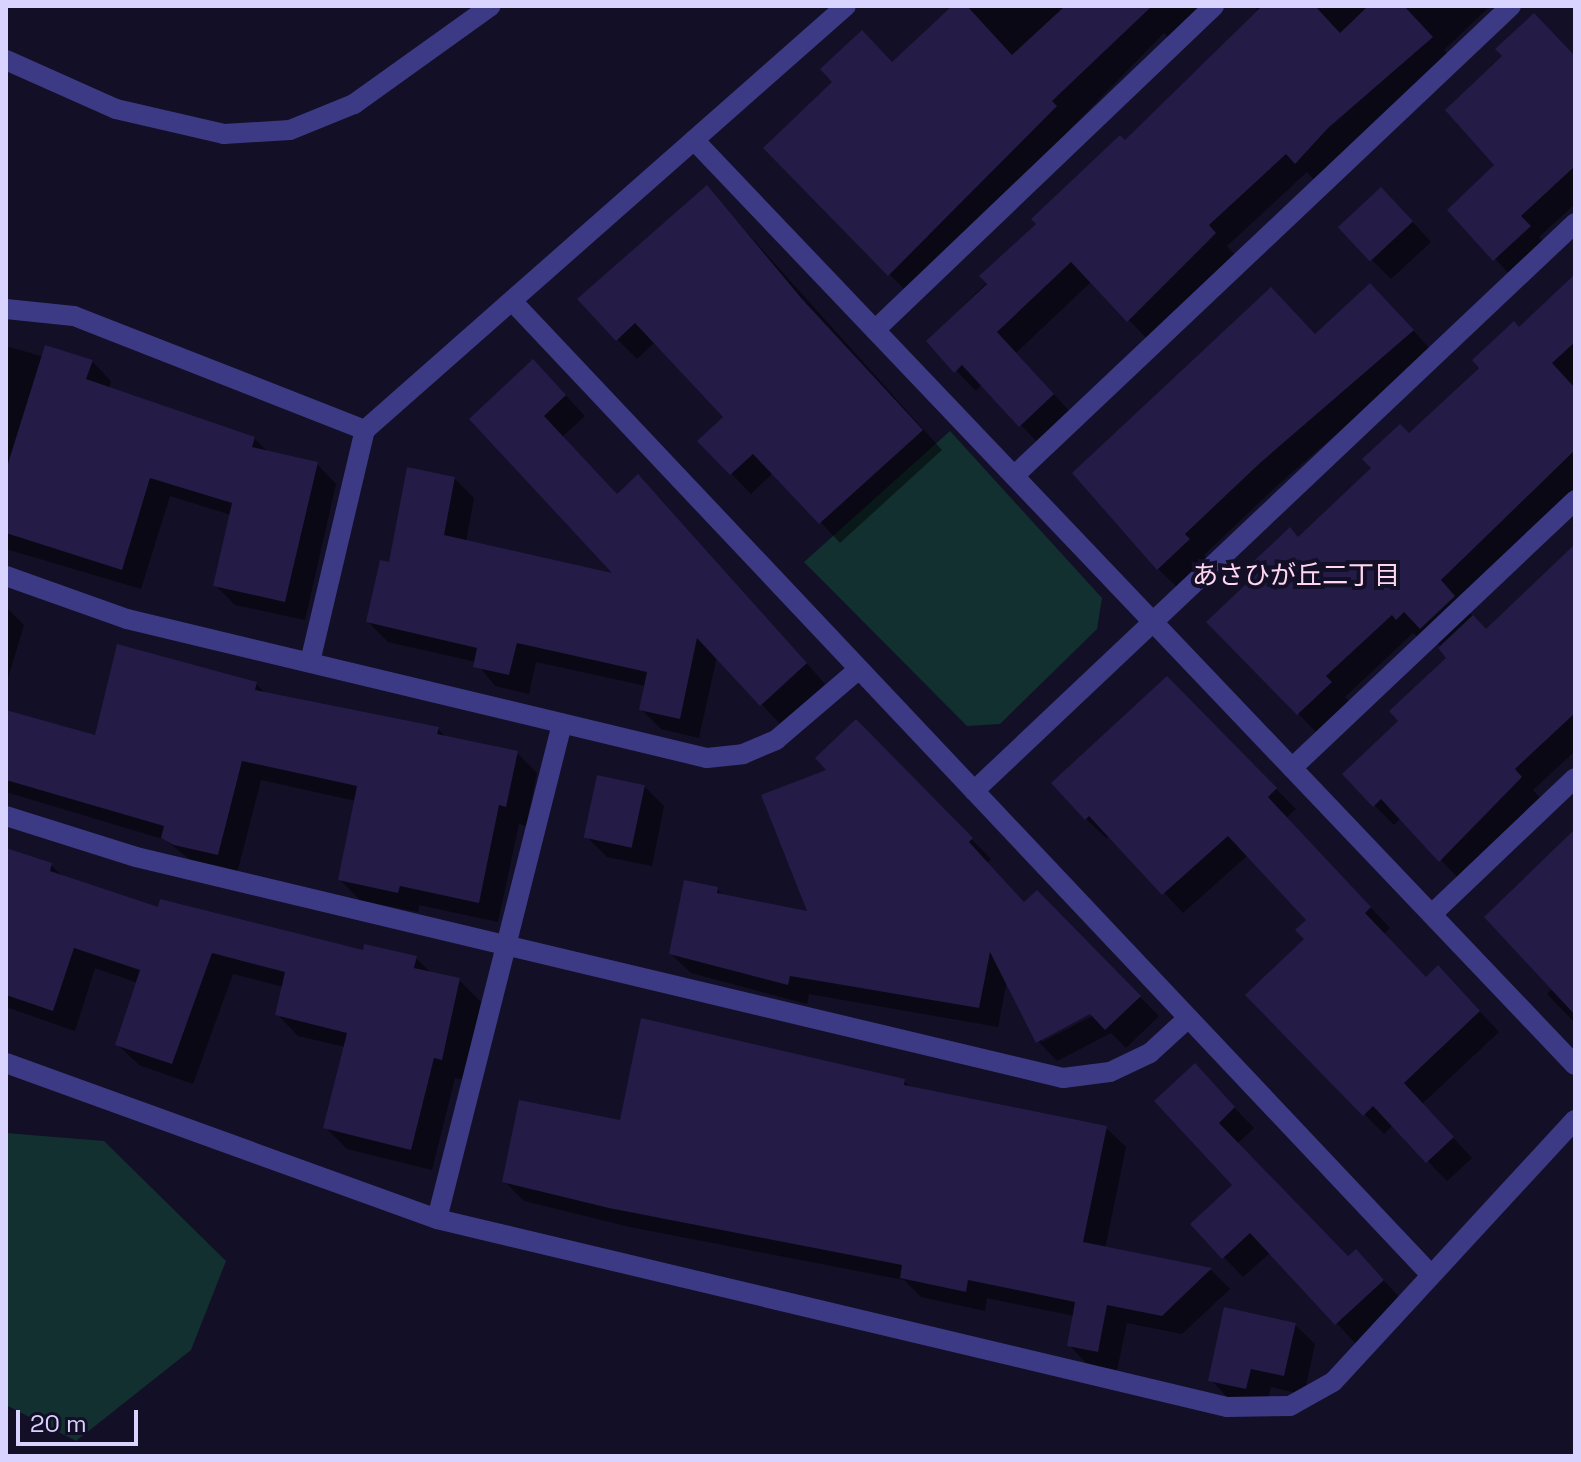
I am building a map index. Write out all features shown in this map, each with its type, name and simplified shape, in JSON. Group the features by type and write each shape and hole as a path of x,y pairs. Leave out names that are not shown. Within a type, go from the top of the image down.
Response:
{"street":[{"path":"6,60 116,109 224,134 290,130 354,104 491,6"},
{"path":"310,662 365,430 846,6"},
{"path":"875,330 1214,6"},
{"path":"1014,476 1511,6"},
{"path":"694,140 1575,1065"},
{"path":"974,791 1575,223"},
{"path":"512,301 1431,1275"},
{"path":"6,309 74,316 365,430"},
{"path":"1292,768 1575,500"},
{"path":"6,576 127,619 707,758 743,754 776,740 859,669"},
{"path":"437,1219 562,724"},
{"path":"1432,914 1575,778"},
{"path":"6,816 136,857 1063,1078 1110,1072 1150,1053 1188,1018"},
{"path":"6,1063 437,1219 1227,1407 1290,1406 1333,1382 1575,1120"}],"green space":[{"path":"950,431 1102,598 1097,629 1000,724 967,726 804,562"},
{"path":"6,1133 104,1141 226,1261 191,1350 76,1441 6,1405"}],"building":[{"path":"952,6 967,6 1012,55 1065,6 1152,6 1052,101 1057,106 888,276 763,148 832,82 820,69 862,30 892,62"},
{"path":"1262,6 1315,6 1340,33 1368,6 1404,6 1433,37 1328,128 1295,164 1286,154 1209,225 1216,233 1127,322 1071,262 997,332 1054,394 1019,427 962,365 954,373 926,341 987,284 979,276 1036,224 1031,219 1120,135 1125,140"},
{"path":"1534,13 1575,56 1575,166 1521,216 1531,226 1493,261 1447,210 1494,165 1445,110 1502,56 1495,49"},
{"path":"707,185 802,299 923,430 819,524 753,454 730,475 697,441 723,417 635,323 616,341 577,299"},
{"path":"1381,187 1413,221 1370,262 1338,227"},
{"path":"1575,274 1575,342 1552,363 1575,388 1575,450 1441,580 1455,596 1420,629 1404,612 1396,620 1392,615 1326,676 1332,682 1297,715 1206,622 1262,569 1254,561 1290,527 1298,537 1371,468 1362,459 1400,424 1409,433 1479,368 1472,360 1514,321 1519,327"},
{"path":"1370,283 1414,330 1260,463 1185,534 1190,539 1157,570 1072,473 1271,287 1315,334"},
{"path":"45,345 93,360 86,379 255,437 252,447 318,462 285,602 213,586 232,503 150,478 122,570 6,533 6,470"},
{"path":"533,359 566,395 544,416 617,494 638,474 807,663 760,706 697,638 680,719 639,710 647,672 517,643 509,675 473,667 477,648 366,622 380,560 389,562 407,467 455,477 444,535 612,573 469,419"},
{"path":"1575,544 1575,713 1515,769 1522,777 1439,862 1381,799 1373,807 1342,774 1398,721 1389,711 1446,658 1438,648 1473,615 1486,629"},
{"path":"117,644 257,682 255,690 439,727 437,734 518,751 506,807 499,805 479,903 400,886 398,893 338,880 357,786 242,761 218,855 174,845 161,838 164,826 6,780 6,710 95,735"},
{"path":"1167,676 1277,788 1268,797 1371,907 1365,913 1426,977 1438,965 1480,1011 1404,1083 1454,1137 1426,1163 1373,1106 1363,1116 1245,995 1304,939 1295,930 1306,920 1228,836 1162,895 1089,816 1085,820 1051,783"},
{"path":"856,719 973,838 969,842 1024,902 1037,890 1141,996 1105,1030 1090,1014 1036,1043 990,952 979,1008 790,976 788,985 669,954 684,880 718,887 717,893 807,911 761,795 826,770 815,758"},
{"path":"597,775 645,785 632,848 584,838"},
{"path":"1575,829 1575,1015 1484,917"},
{"path":"6,848 52,863 50,871 158,907 160,899 363,950 364,944 417,956 414,968 460,978 442,1060 434,1058 411,1150 323,1128 347,1033 275,1015 285,972 212,953 172,1064 115,1045 140,970 74,948 53,1011 6,995"},
{"path":"641,1018 905,1079 904,1085 1107,1126 1083,1242 1212,1268 1162,1316 1107,1305 1098,1352 1067,1346 1075,1302 968,1280 966,1292 900,1278 902,1265 609,1208 502,1182 519,1100 620,1120"},
{"path":"1195,1063 1235,1107 1219,1123 1348,1256 1356,1249 1384,1280 1335,1325 1250,1233 1222,1259 1190,1224 1232,1185 1154,1101"},
{"path":"1224,1307 1296,1323 1284,1376 1251,1369 1246,1389 1208,1381"}],"district":[{"name":"あさひが丘二丁目","path":"1296,576"}]}
